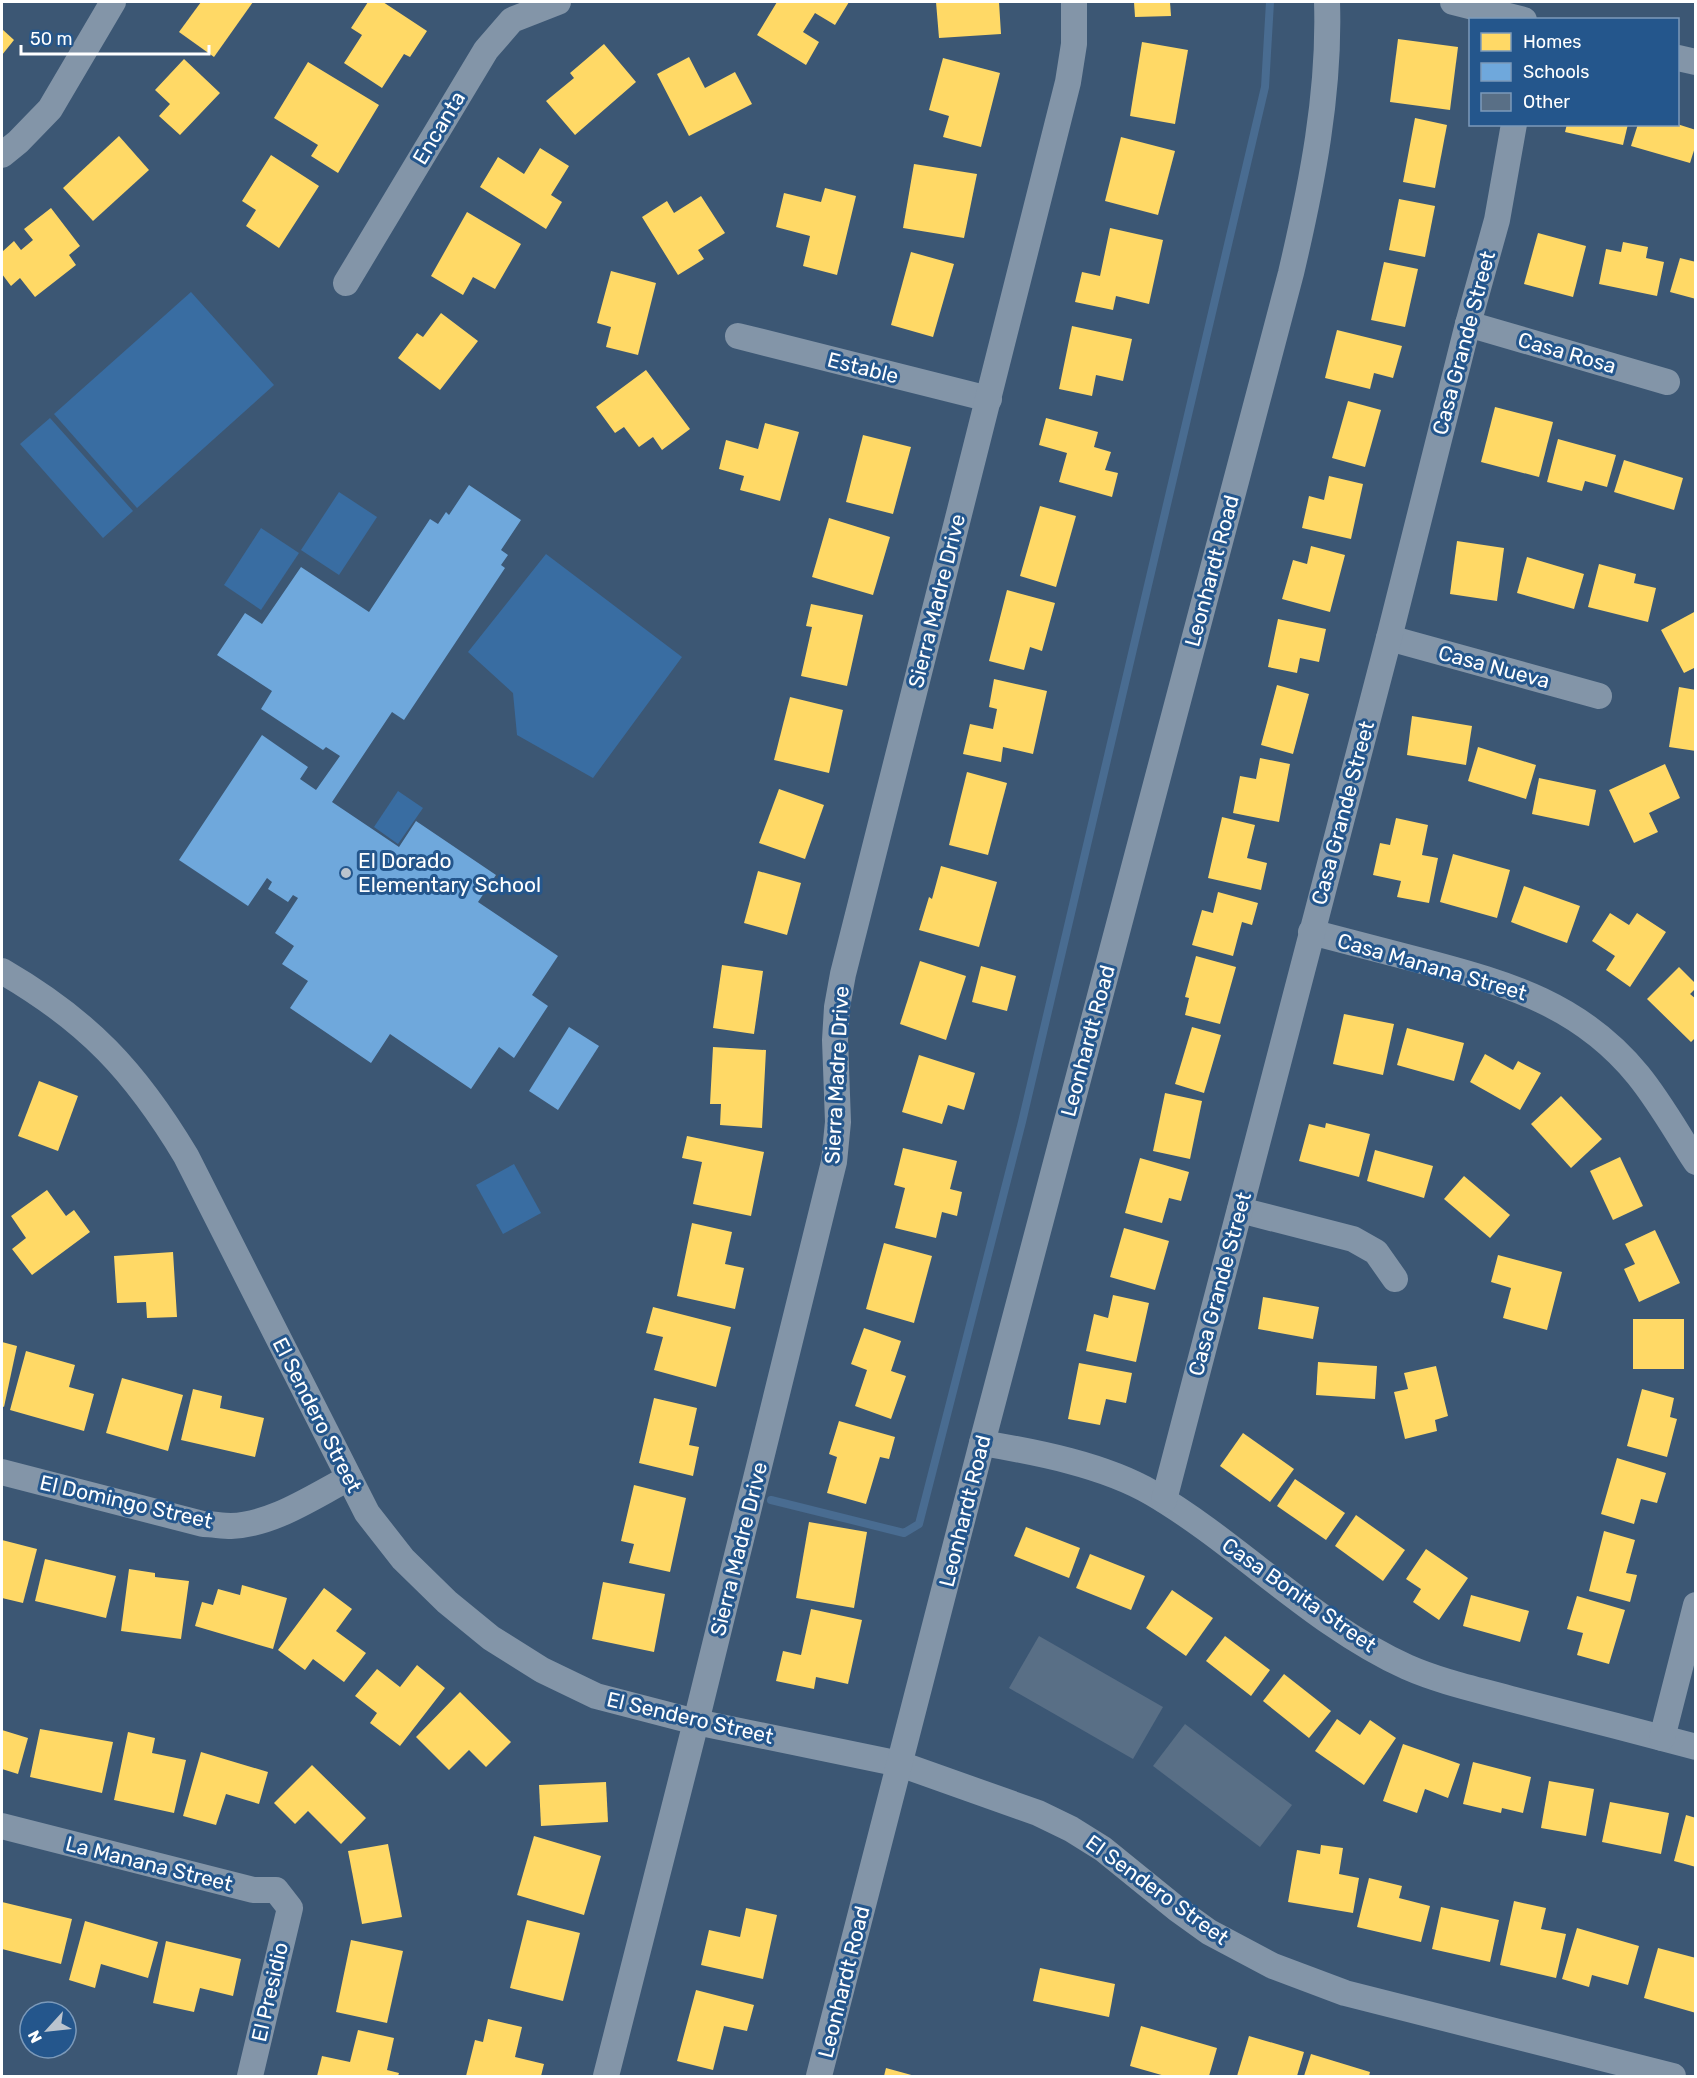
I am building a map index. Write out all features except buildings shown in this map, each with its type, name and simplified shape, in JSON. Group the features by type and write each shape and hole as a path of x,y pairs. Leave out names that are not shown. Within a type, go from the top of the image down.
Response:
{"street":[{"path":"2,155 50,109 113,2"},
{"name":"Encanta","path":"346,283 486,50 512,20 558,2"},
{"name":"Sierra Madre Drive","path":"606,2076 834,1162 838,1122 837,1007 843,974 1068,82 1074,44 1074,2"},
{"name":"Leonhardt Road","path":"819,2076 982,1443 1305,213 1322,108 1328,42 1327,2"},
{"path":"1453,2 1520,15"},
{"path":"1679,58 1695,62"},
{"name":"Casa Grande Street","path":"1164,1500 1389,638 1468,324 1497,220 1514,126"},
{"name":"Casa Rosa","path":"1468,324 1667,382"},
{"name":"Estable","path":"738,336 988,399"},
{"name":"Casa Nueva","path":"1389,638 1599,696"},
{"name":"Casa Manana Street","path":"1311,932 1481,977 1537,997 1565,1012 1591,1030 1637,1074 1656,1099 1695,1162"},
{"name":"El Sendero Street","path":"2,971 57,1006 87,1031 123,1066 165,1122 191,1167 367,1513 403,1559 447,1602 490,1638 542,1670 596,1696 696,1722 900,1764 1038,1813 1071,1829 1103,1849 1209,1932 1273,1966 1345,1993 1673,2076"},
{"path":"1240,1210 1353,1239 1376,1252 1395,1279"},
{"name":"Casa Bonita Street","path":"982,1443 1040,1453 1116,1476 1150,1492 1352,1637 1407,1667 1453,1683 1695,1747"},
{"name":"El Domingo Street","path":"2,1472 203,1524 230,1526 254,1523 277,1516 349,1478"},
{"path":"1662,1738 1695,1605"},
{"name":"La Manana Street","path":"2,1826 253,1890 276,1890 290,1908"},
{"name":"El Presidio","path":"250,2076 290,1908"}],"shaded area":[{"path":"191,292 274,385 137,508 54,414"},
{"path":"50,418 133,511 103,538 20,444"},
{"path":"339,492 377,517 339,575 301,550"},
{"path":"261,528 299,553 261,610 224,585"},
{"path":"546,554 682,657 593,778 517,735 513,693 468,652"},
{"path":"398,791 423,808 398,844 374,827"},
{"path":"514,1164 541,1213 503,1234 476,1185"}],"waterway":[{"path":"771,1500 904,1533 919,1524 1022,1122 1265,87 1270,2"}],"place":[{"name":"El Dorado Elementary School","path":"346,873"}]}
